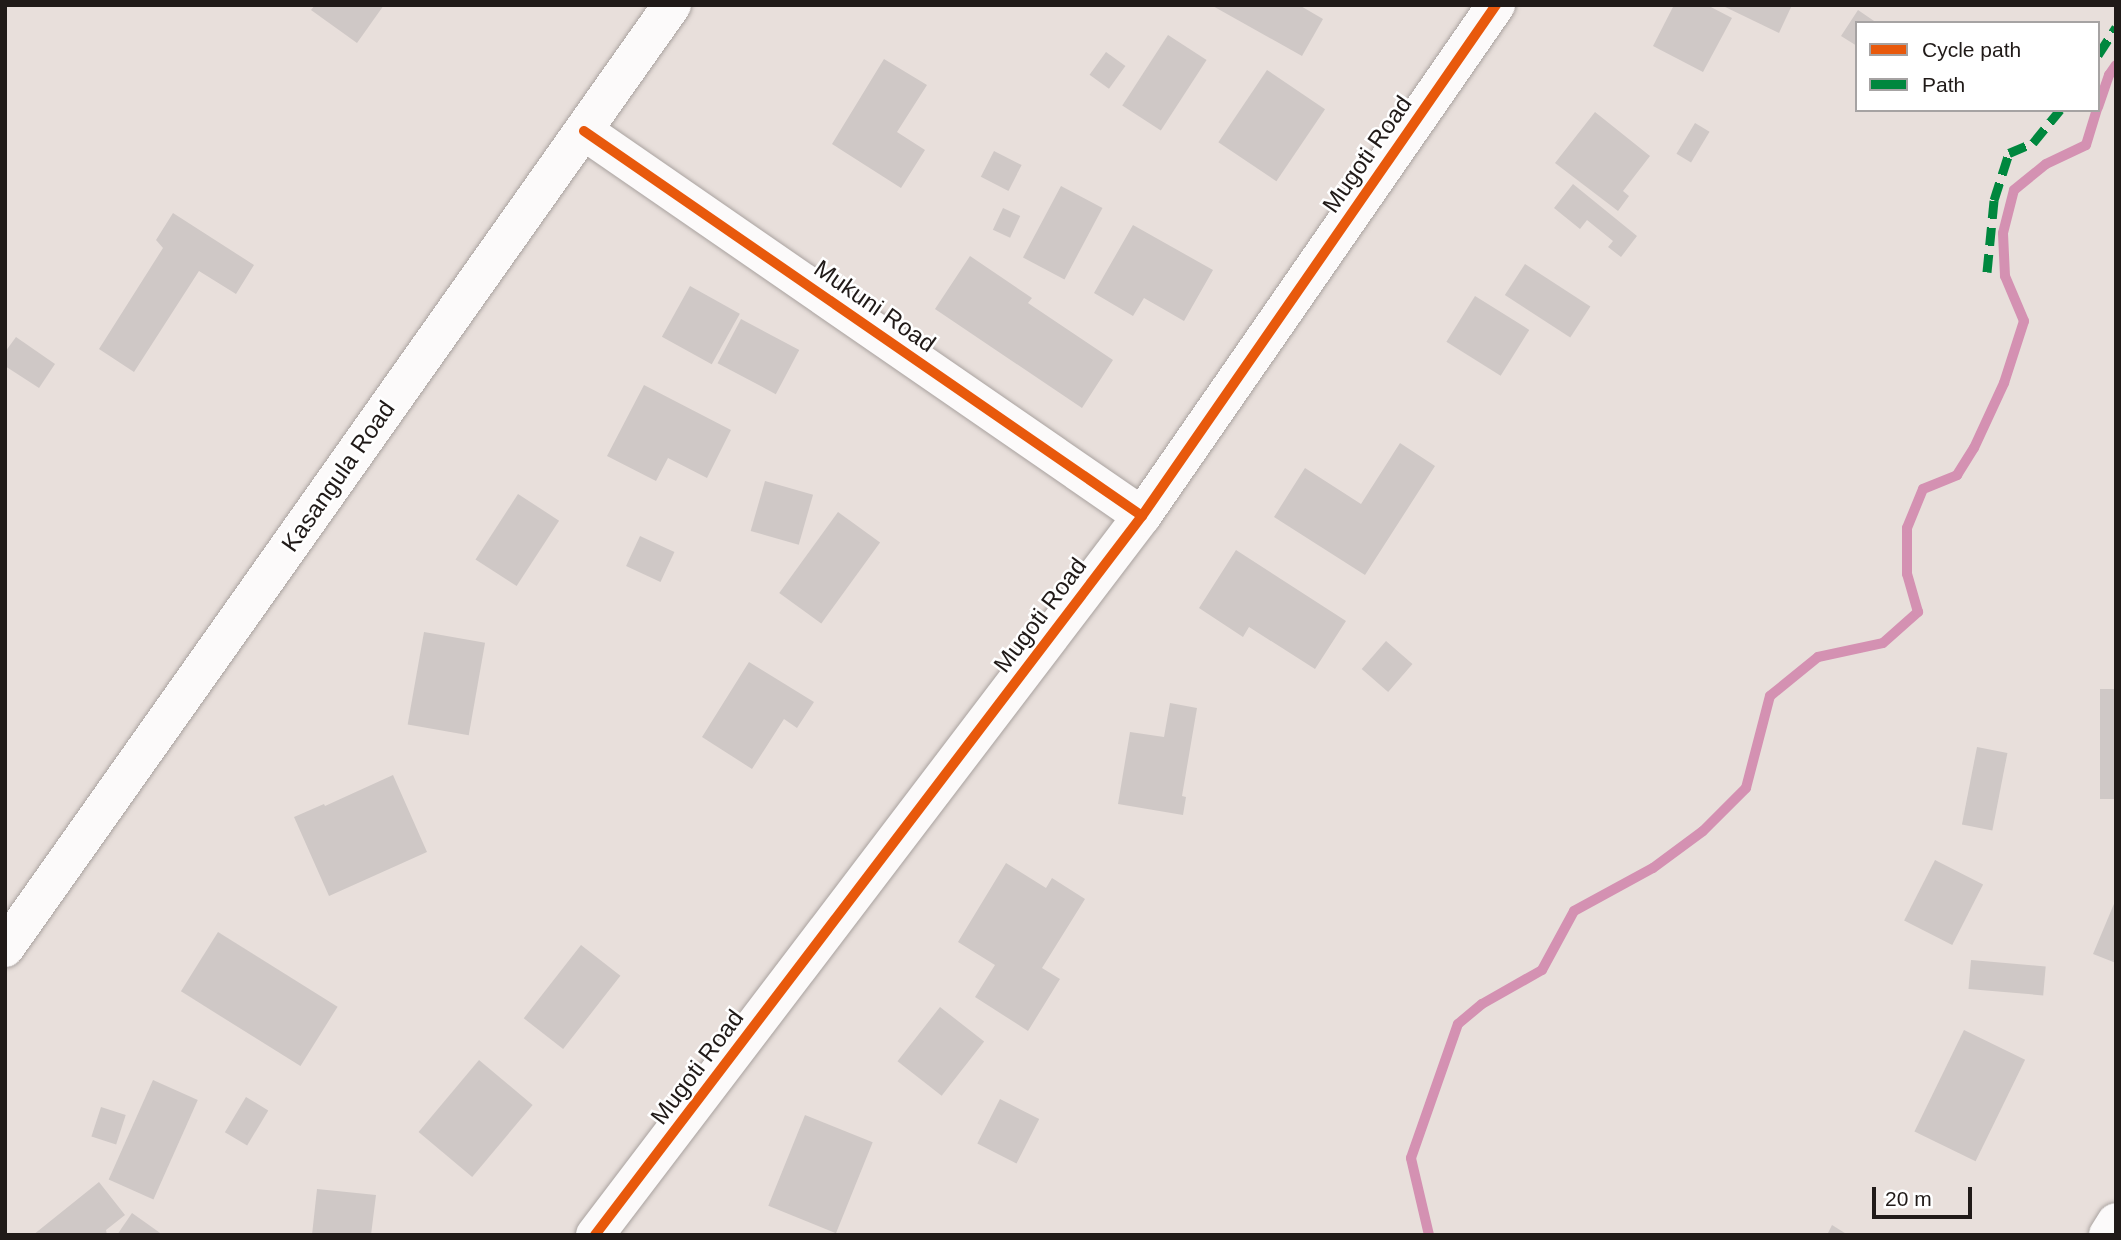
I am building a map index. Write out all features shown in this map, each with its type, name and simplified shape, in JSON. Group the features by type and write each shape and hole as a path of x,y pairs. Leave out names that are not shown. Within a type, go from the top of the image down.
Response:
{"street":[{"name":"Kasangula Road","path":"5,948 671,5"},
{"name":"Mugoti Road","path":"595,1235 1142,516 1496,5"},
{"name":"Mukuni Road","path":"584,131 1142,516"},
{"path":"2108,1235 2116,1222"}],"building":[{"path":"315,5 384,5 357,43 311,10"},
{"path":"1211,5 1299,5 1323,19 1302,56"},
{"path":"1674,5 1707,5 1732,18 1703,72 1653,46"},
{"path":"1721,5 1792,5 1779,33"},
{"path":"1858,10 1874,21 1855,21 1855,45 1841,36"},
{"path":"1168,35 1207,60 1161,131 1122,105"},
{"path":"1106,52 1125,66 1109,89 1090,75"},
{"path":"884,59 927,85 897,132 925,150 901,188 832,144"},
{"path":"1267,70 1325,109 1276,181 1218,142"},
{"path":"1595,112 1650,156 1623,191 1629,196 1618,211 1555,163"},
{"path":"1695,123 1710,132 1691,163 1676,154"},
{"path":"994,151 1022,165 1008,191 981,177"},
{"path":"1573,184 1637,236 1621,257 1608,247 1613,241 1587,220 1580,229 1554,208"},
{"path":"1061,186 1102,208 1064,280 1023,258"},
{"path":"1003,208 1020,216 1010,238 993,230"},
{"path":"173,213 254,265 236,294 199,271 134,372 99,349 163,248 156,240"},
{"path":"1133,225 1213,270 1184,321 1144,298 1133,316 1094,293"},
{"path":"970,256 1032,298 1028,303 1113,360 1082,408 935,309"},
{"path":"1525,264 1590,306 1570,338 1505,295"},
{"path":"690,286 740,314 712,364 662,337"},
{"path":"1475,296 1529,330 1501,376 1446,342"},
{"path":"741,319 799,350 776,394 718,363"},
{"path":"16,337 55,364 39,388 5,366 5,352"},
{"path":"644,385 731,430 707,478 668,458 656,481 607,456"},
{"path":"1400,443 1435,466 1365,575 1274,517 1305,468 1361,504"},
{"path":"765,481 813,495 799,545 751,531"},
{"path":"518,494 559,521 517,586 476,559"},
{"path":"838,512 880,543 821,623 779,593"},
{"path":"640,536 674,552 660,582 626,566"},
{"path":"1236,550 1346,621 1315,669 1249,627 1243,637 1199,608"},
{"path":"424,632 485,643 469,735 408,725"},
{"path":"1386,641 1412,664 1388,692 1362,669"},
{"path":"749,662 814,702 797,728 784,719 752,769 702,737"},
{"path":"2100,689 2116,689 2116,799 2100,799"},
{"path":"1170,703 1197,708 1182,796 1186,797 1183,815 1118,804 1130,732 1164,737"},
{"path":"1977,747 2007,753 1992,830 1962,825"},
{"path":"393,775 427,852 329,896 294,817"},
{"path":"1935,860 1983,885 1952,945 1904,921"},
{"path":"1006,863 1046,888 1052,878 1085,899 1042,968 1060,979 1028,1031 975,997 995,965 958,942"},
{"path":"2116,899 2116,963 2093,954"},
{"path":"218,932 338,1007 300,1066 181,991"},
{"path":"581,945 620,976 563,1049 524,1018"},
{"path":"1971,960 2046,967 2043,995 1968,989"},
{"path":"940,1007 984,1041 942,1096 898,1061"},
{"path":"1964,1030 2025,1060 1976,1161 1914,1132"},
{"path":"479,1060 533,1105 472,1177 419,1132"},
{"path":"153,1080 198,1100 153,1200 109,1180"},
{"path":"246,1097 268,1110 247,1146 225,1132"},
{"path":"1000,1099 1039,1119 1017,1164 977,1144"},
{"path":"101,1107 126,1115 116,1145 91,1136"},
{"path":"805,1115 873,1142 836,1233 768,1206"},
{"path":"99,1182 125,1215 106,1230 107,1235 33,1235"},
{"path":"317,1189 376,1195 371,1235 312,1235"},
{"path":"132,1213 163,1235 117,1235"},
{"path":"1832,1225 1848,1235 1827,1235"}],"waterway":[{"path":"2100,101 2109,75 2116,65"},
{"path":"1429,1235 1411,1158 1458,1024 1482,1004 1542,970 1574,911 1653,868 1703,831 1746,788 1770,696 1818,657 1883,643 1918,612 1907,574 1907,528 1923,489 1957,475 1974,448 2004,383 2024,321 2005,276 2003,233 2014,190 2046,164 2086,145 2096,112"}],"marked path":[{"path":"2100,52 2116,27"},
{"path":"1987,272 1994,200 2009,153 2033,143 2058,112"}],"cycle path":[{"path":"595,1235 1142,516 1496,5"},
{"path":"584,131 1142,516"}]}
